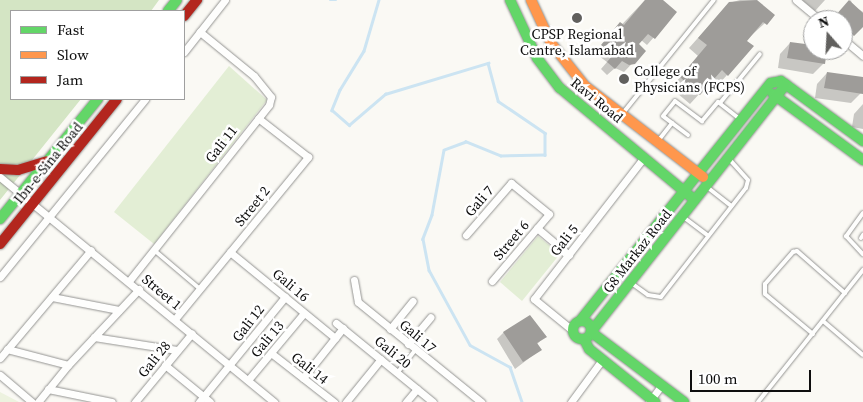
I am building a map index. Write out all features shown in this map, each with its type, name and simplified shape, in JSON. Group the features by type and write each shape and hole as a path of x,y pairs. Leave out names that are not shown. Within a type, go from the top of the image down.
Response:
{"street":[{"path":"169,10 177,0"},
{"path":"185,15 197,0"},
{"path":"185,51 225,0"},
{"name":"Ravi Road","path":"510,0 547,73 695,200"},
{"name":"Ravi Road","path":"531,0 560,58 585,86 658,141 698,173 708,184"},
{"path":"796,0 808,10"},
{"name":"Gali 11","path":"129,281 258,118 271,97 254,76 200,32"},
{"path":"853,48 863,56"},
{"path":"863,141 786,84 778,80 765,89 863,160"},
{"name":"G8 Markaz Road","path":"587,336 786,84"},
{"name":"G8 Markaz Road","path":"572,330 765,89"},
{"name":"Ibn-e-Sina Road","path":"0,219 97,100"},
{"name":"Ibn-e-Sina Road","path":"0,244 116,100"},
{"path":"0,277 144,100"},
{"name":"Street 2","path":"175,319 308,157 258,118"},
{"name":"Gali 5","path":"572,330 534,299 644,157"},
{"path":"0,169 18,170 49,160"},
{"name":"Street 1","path":"0,177 139,289 248,380 269,400"},
{"name":"Gali 7","path":"466,235 511,183 549,214"},
{"name":"Street 6","path":"492,282 549,214"},
{"path":"537,228 569,255"},
{"path":"0,358 91,250"},
{"name":"Gali 16","path":"230,252 335,338"},
{"name":"Gali 17","path":"354,280 358,302 481,402"},
{"path":"38,402 68,365 139,289"},
{"path":"52,296 119,310"},
{"name":"Gali 12","path":"201,399 285,296"},
{"path":"390,328 413,301"},
{"name":"Gali 13","path":"248,380 304,313"},
{"path":"408,344 431,317"},
{"path":"580,321 588,324 587,336 602,360 651,401 662,385"},
{"name":"Gali 20","path":"336,323 433,402"},
{"path":"303,378 343,328"},
{"path":"572,330 576,338 587,336 662,385 684,402"},
{"name":"Gali 28","path":"135,402 192,333"},
{"path":"94,337 178,350"},
{"path":"7,350 68,365"},
{"name":"Gali 14","path":"271,353 334,402"},
{"path":"346,402 381,359"},
{"path":"571,402 602,360"},
{"path":"165,365 201,399 210,402"},
{"path":"0,375 32,402"},
{"path":"48,389 112,402"},
{"path":"406,402 417,389"}],"lane":[{"path":"622,115 714,0"},
{"path":"720,104 760,54"},
{"path":"688,135 663,116 675,101 702,121 718,102 740,120"},
{"path":"658,141 672,123"},
{"path":"630,282 648,295 661,297 707,235 746,188 748,180 728,158"},
{"path":"708,184 731,206"},
{"path":"863,213 846,236 863,254"},
{"path":"682,216 707,235"},
{"path":"154,250 200,289"},
{"path":"813,334 766,294 765,284 793,252 798,251 845,293"},
{"path":"758,402 863,270"},
{"path":"823,321 863,354"},
{"path":"398,372 415,350"}],"green space":[{"path":"0,0 159,0 152,10 10,10 10,100 80,100 0,200"},
{"path":"229,66 267,100 154,244 114,212"},
{"path":"538,236 560,254 522,301 500,282"},
{"path":"0,392 19,402 0,402"}],"building":[{"path":"645,0 663,0 677,12 655,39 648,34 639,44 646,51 635,64 629,65 622,61 615,69 607,62 613,55 601,45 620,22 624,25"},
{"path":"757,0 775,15 767,25 763,22 747,41 754,46 728,76 722,70 700,95 680,77 707,45 698,38 729,2"},
{"path":"849,0 863,13 863,27 854,36 853,10 840,10"},
{"path":"790,42 803,44 803,60 826,60 825,64 787,58"},
{"path":"827,72 863,77 863,94 824,88"},
{"path":"530,315 547,337 537,343 542,350 523,362 503,332"}],"waterway":[{"path":"330,0 336,0"},
{"path":"379,0 364,51 340,90 332,110 349,125 385,94 488,63 498,101 545,133 545,155 501,156 466,142 444,150 432,215 423,239 429,270 470,345 510,367 522,402"}],"traffic: fast":[{"path":"169,10 177,0"},
{"path":"510,0 537,58 560,88 695,200"},
{"path":"580,321 771,83 781,81 863,141"},
{"path":"684,402 591,332 786,84"},
{"path":"773,94 863,160"},
{"path":"0,219 97,100"},
{"path":"578,321 586,321 591,326 591,330 589,337 578,339 573,334 573,326 578,321"},
{"path":"584,339 589,349 655,402"}],"traffic: slow":[{"path":"531,0 551,43 585,86 703,177"}],"traffic: jam":[{"path":"185,15 197,0"},
{"path":"0,244 116,100"},
{"path":"0,169 18,170 47,161"}],"place":[{"name":"CPSP Regional Centre, Islamabad","path":"577,18"},
{"name":"College of Physicians (FCPS)","path":"624,79"}]}
